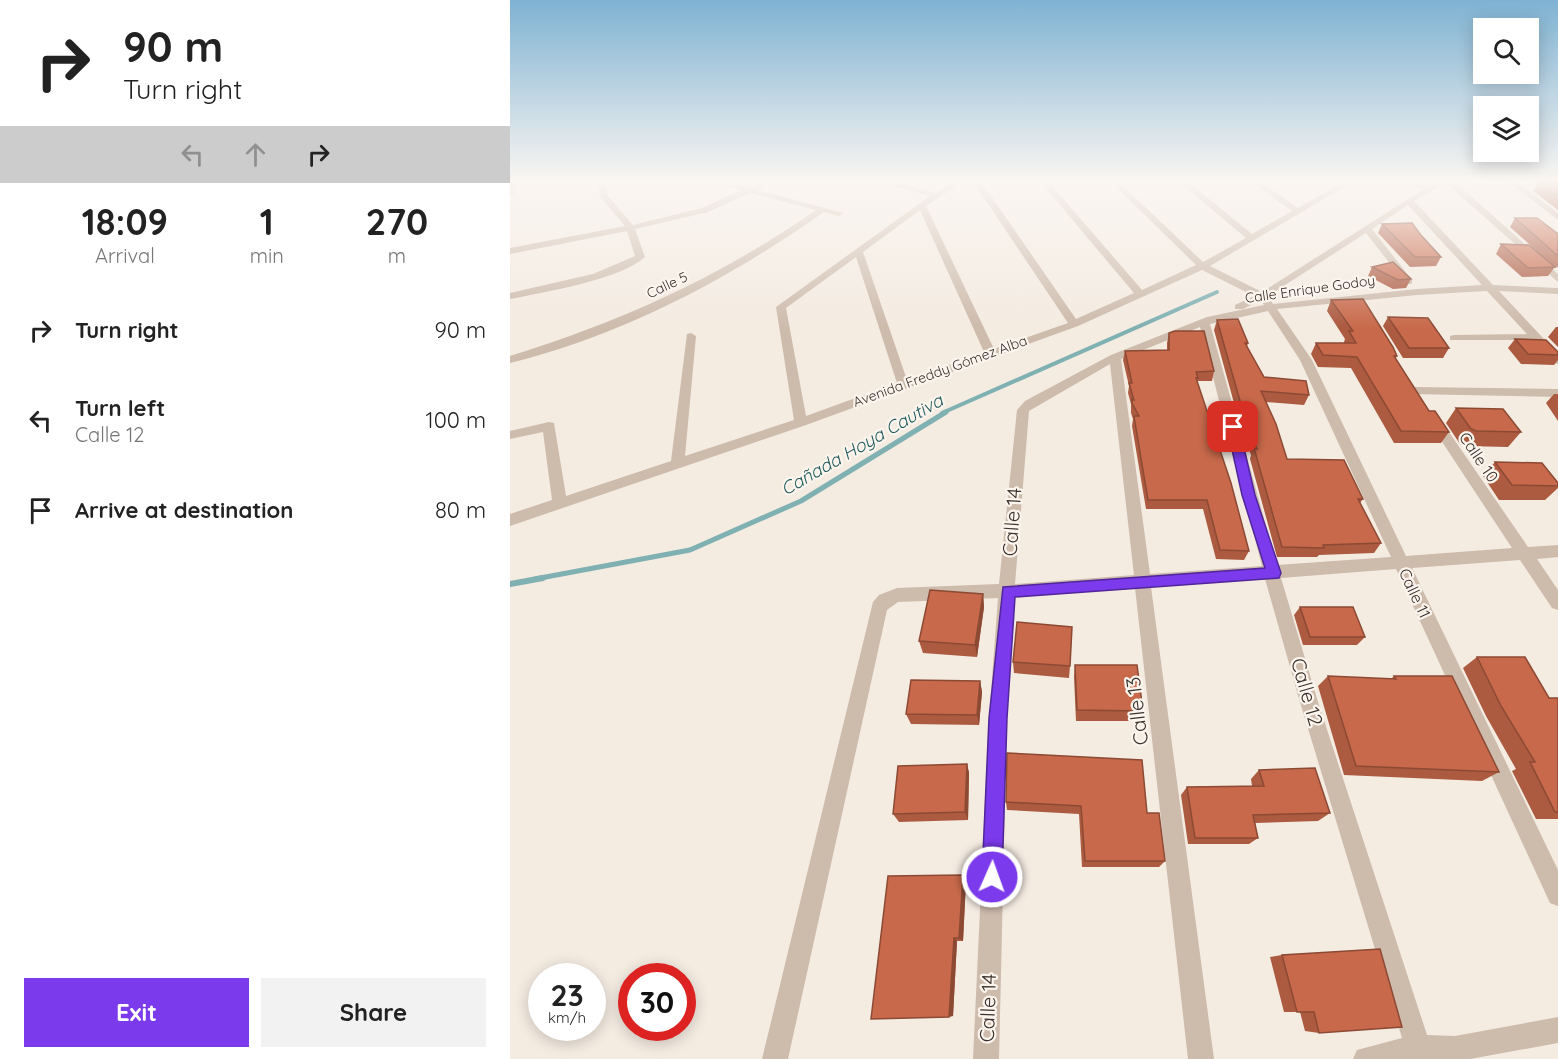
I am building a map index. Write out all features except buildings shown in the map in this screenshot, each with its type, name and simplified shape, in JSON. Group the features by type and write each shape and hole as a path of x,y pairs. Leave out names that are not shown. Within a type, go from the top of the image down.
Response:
{"street":[{"name":"Calle 5","path":"510,360 612,324 690,290 757,253 792,229"},
{"path":"801,422 781,307 888,229"},
{"path":"933,229 990,353"},
{"path":"1010,229 1074,324"},
{"path":"1085,229 1141,295"},
{"path":"1164,229 1202,266 1267,301 1365,229"},
{"path":"1241,229 1251,238"},
{"name":"Avenida Freddy Gómez Alba","path":"510,520 801,422 1074,324 1202,266 1266,229"},
{"path":"1368,229 1417,291"},
{"path":"1436,229 1558,361"},
{"path":"1502,229 1558,279"},
{"path":"510,251 631,230 640,254 640,258 635,261 574,280 510,296"},
{"path":"858,251 903,384"},
{"name":"Calle Enrique Godoy","path":"1021,417 1023,410 1029,404 1115,357 1204,322 1267,301 1491,288 1558,291"},
{"path":"1357,297 1367,312"},
{"name":"Calle 11","path":"1267,301 1306,360 1558,895"},
{"name":"Calle 12","path":"1204,322 1249,495 1274,573 1309,702 1420,1053"},
{"path":"678,462 691,336"},
{"path":"1454,338 1536,337"},
{"name":"Calle 13","path":"1115,357 1201,1059"},
{"name":"Calle 10","path":"1558,393 1418,396 1558,603"},
{"name":"Calle 14","path":"986,1059 998,718 1021,417"},
{"path":"510,435 549,426 560,503"},
{"path":"775,1059 879,607 885,600 897,595 1008,591 1144,582 1558,551"},
{"path":"1366,1059 1420,1053 1453,1054 1558,1030"}],"waterway":[{"name":"Cañada Hoya Cautiva","path":"942,413 1217,292"},
{"name":"Cañada Hoya Cautiva","path":"535,579 690,550 801,501 946,412"},
{"name":"Cañada Hoya Cautiva","path":"510,584 543,578"}],"route":[{"path":"992,877 998,718 1008,591 1274,573 1249,495 1233,427"}]}
